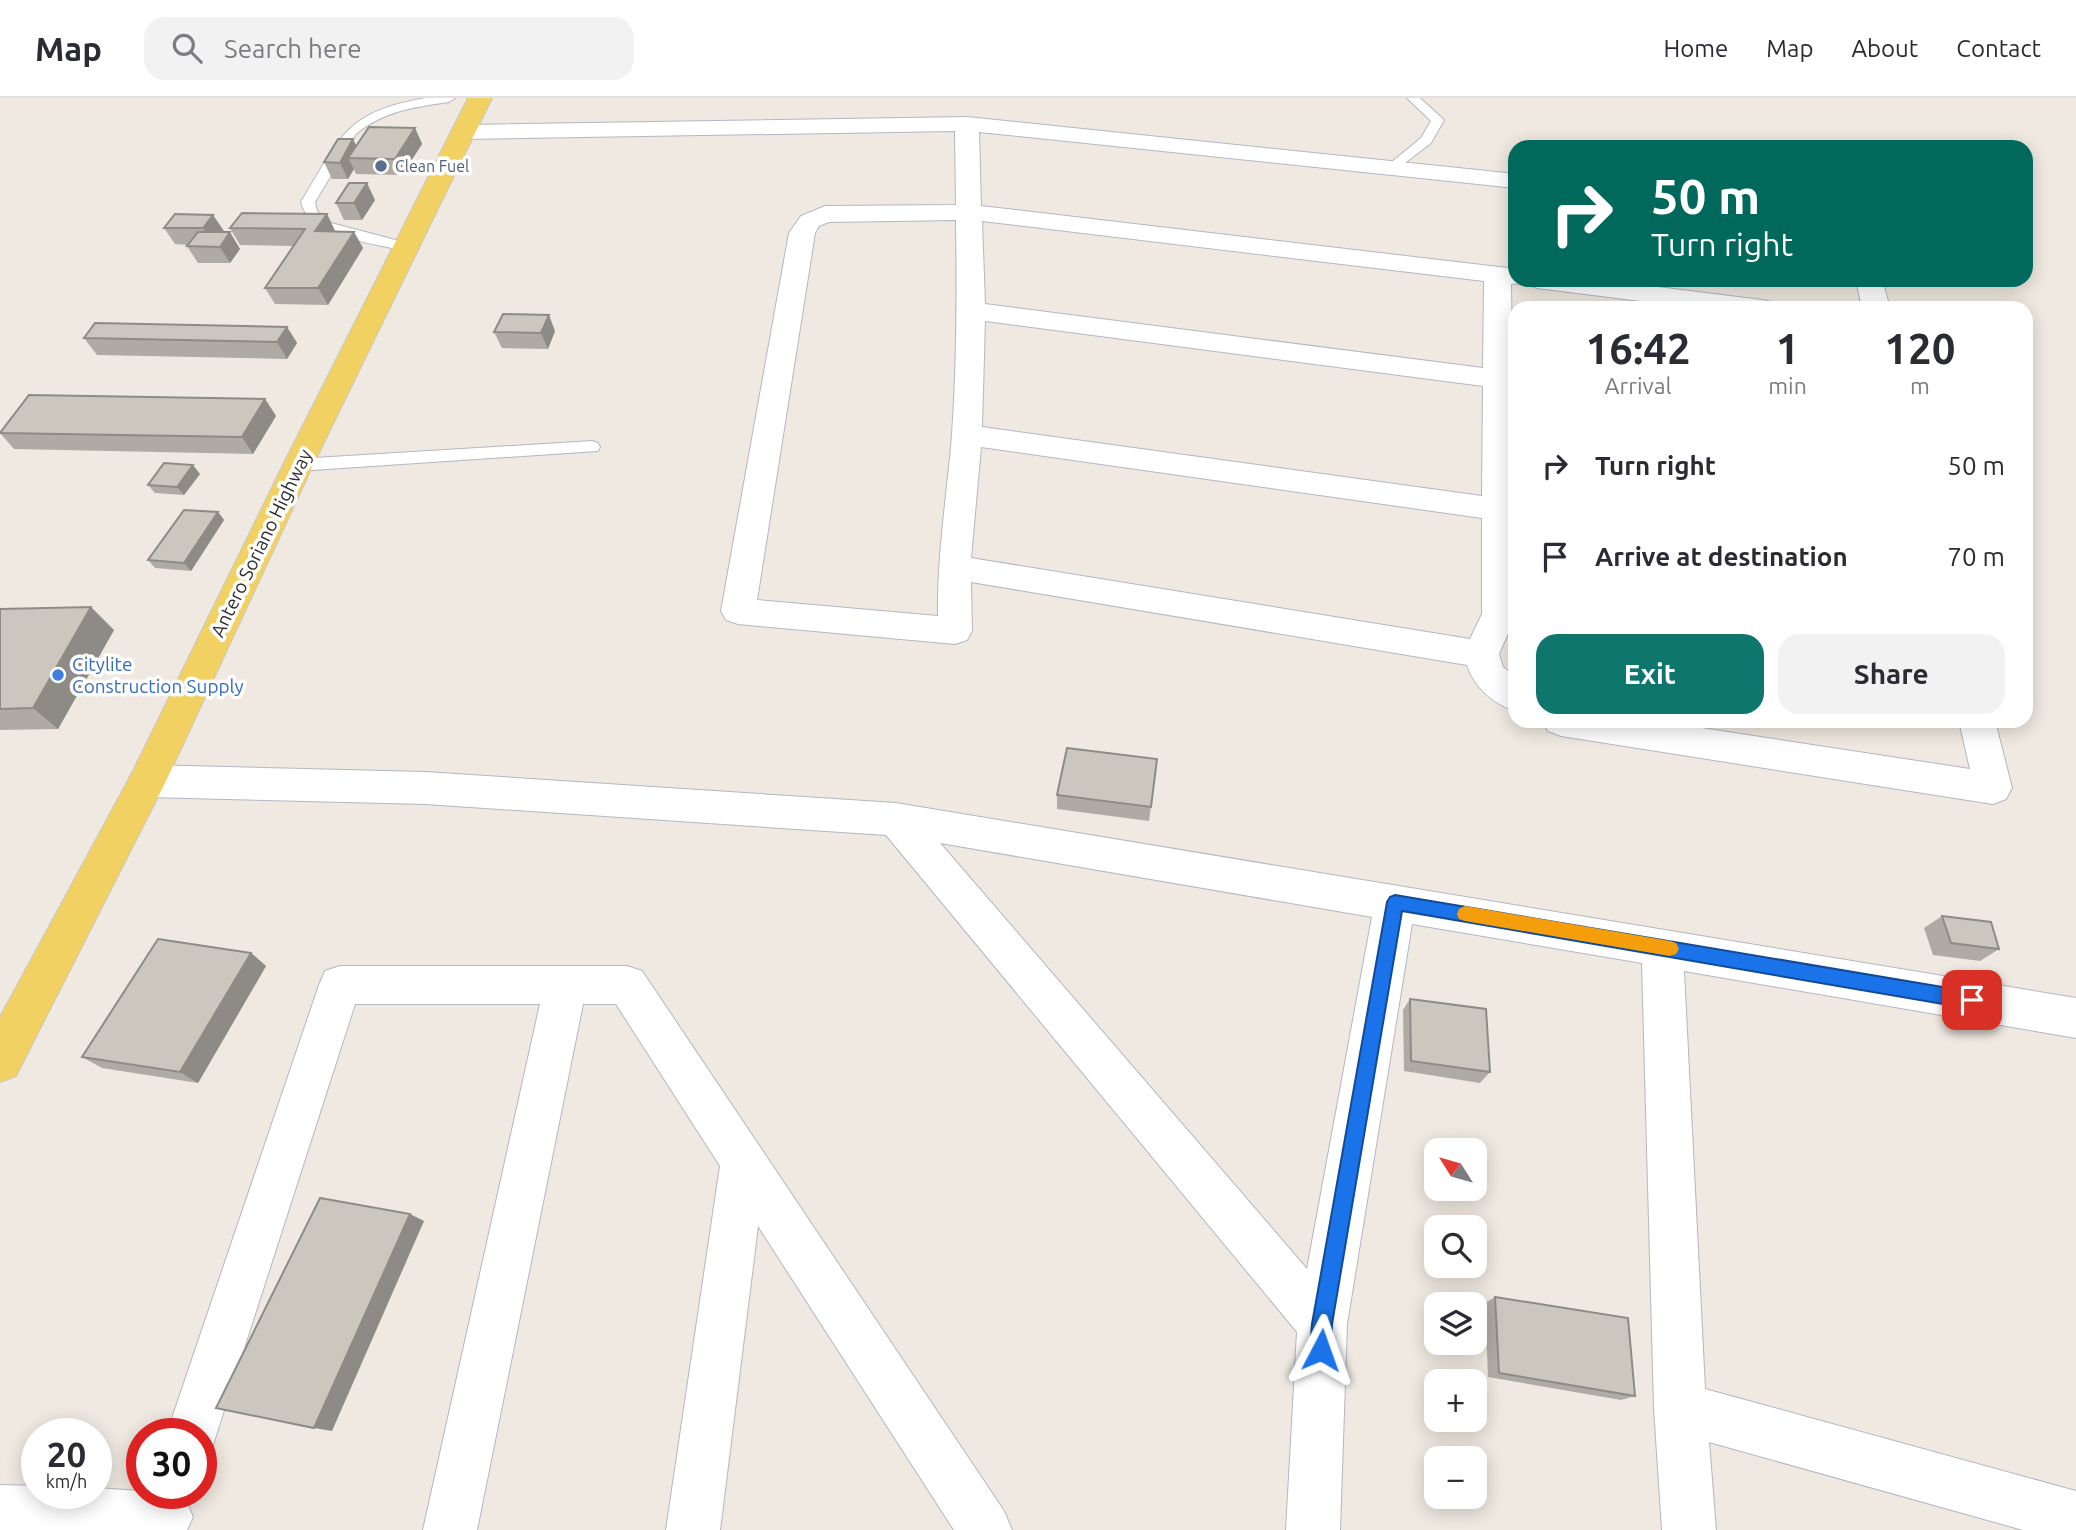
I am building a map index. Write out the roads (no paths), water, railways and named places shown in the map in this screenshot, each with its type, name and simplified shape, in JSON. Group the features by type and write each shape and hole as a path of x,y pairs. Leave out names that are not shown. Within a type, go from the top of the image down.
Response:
{"main road":[{"name":"Antero Soriano Highway","path":"0,1061 147,781 298,466 480,98"}],"street":[{"path":"463,132 967,124 1508,180"},
{"path":"967,124 970,212 971,311 967,435 954,567 956,631 738,611 802,233 810,221 825,214 970,212 1506,276 1497,379 1499,614 1481,654 1488,675 1508,691"},
{"path":"1580,287 1667,301"},
{"path":"971,311 1497,379"},
{"path":"967,435 1498,509"},
{"path":"954,567 1481,654"},
{"path":"1647,728 1746,736 1993,788 1979,728"},
{"path":"147,781 425,788 896,819 2076,1018"},
{"path":"896,819 1322,1324"},
{"path":"1314,1530 1322,1324 1395,902"},
{"path":"1662,947 1680,1408 1689,1530"},
{"path":"198,1418 340,985 627,985 985,1530"},
{"path":"450,1530 565,987"},
{"path":"693,1530 743,1163"},
{"path":"1680,1408 2076,1518"},
{"path":"0,1512 167,1513"}],"lane":[{"path":"405,247 326,226 310,212 309,202 351,132 360,123 375,113 449,98"},
{"path":"1393,168 1426,140 1438,120 1413,98"},
{"path":"298,466 592,447"}],"place":[{"name":"Clean Fuel","path":"381,166"},
{"name":"Citylite Construction Supply","path":"58,675"}]}
